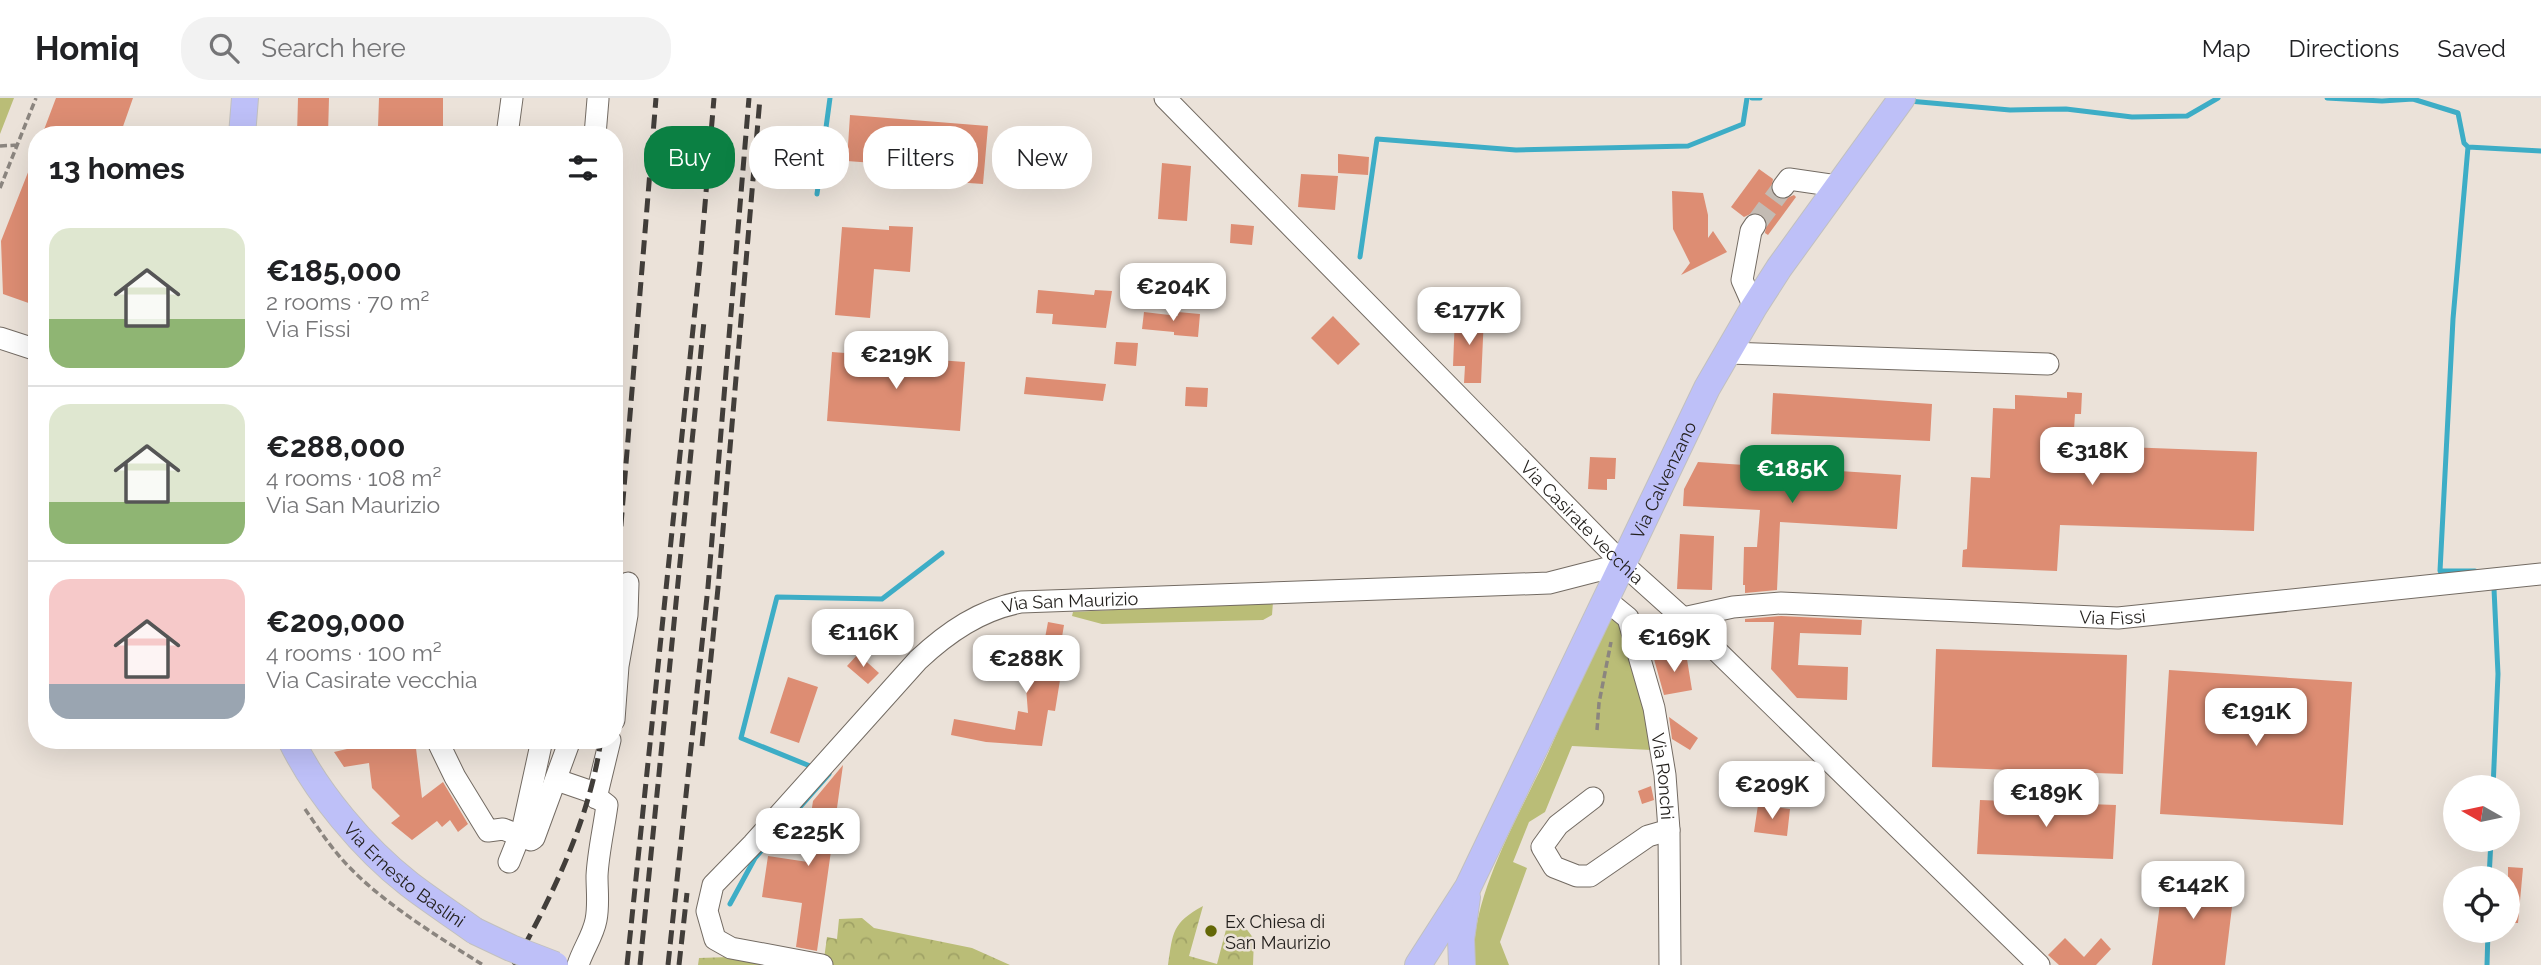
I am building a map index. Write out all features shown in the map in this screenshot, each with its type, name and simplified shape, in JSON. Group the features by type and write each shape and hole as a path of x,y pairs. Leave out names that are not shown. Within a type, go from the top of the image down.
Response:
{"main road":[{"path":"243,126 245,98"},
{"name":"Via Calvenzano","path":"1418,965 1468,887 1612,604 1623,564 1707,388 1754,307 1837,186 1902,98"},
{"name":"Via Ernesto Baslini","path":"297,749 339,814 408,883 475,931 555,965"},
{"name":"Via Calvenzano","path":"1462,965 1461,939 1468,887"},
{"path":"1403,965 1447,921"}],"street":[{"path":"508,126 512,98"},
{"name":"Via Casirate vecchia","path":"1165,98 1623,564 1684,618 2039,965"},
{"path":"598,126 605,100"},
{"path":"605,100 608,126"},
{"path":"1783,187 1789,179 1837,186"},
{"path":"1754,307 1742,280 1751,231 1755,225"},
{"path":"0,338 28,348"},
{"path":"1728,353 2048,364"},
{"name":"Via San Maurizio","path":"822,965 732,948 715,939 707,911 713,886 918,660 934,644 970,619 997,607 1021,601 1549,583 1623,564"},
{"name":"Via Fissi","path":"1636,639 1684,618 1733,607 1781,603 2118,618 2541,575"},
{"path":"623,638 628,583"},
{"name":"Via Ronchi","path":"1612,604 1628,618 1636,639 1654,708 1665,775 1669,830 1670,965"},
{"path":"442,749 455,777 488,831 503,829 531,840 567,749"},
{"path":"509,862 520,835 540,749"},
{"path":"596,798 608,749"},
{"path":"557,780 589,791 607,805 597,874 599,897 592,935 582,951 578,965"},
{"path":"1593,798 1558,825 1542,847 1554,866 1577,876 1590,876 1648,836 1669,830"}],"path":[{"path":"0,188 36,98"},
{"path":"0,146 18,145"},
{"path":"1597,730 1612,604"},
{"path":"417,923 483,965"}],"green space":[{"path":"0,98 14,98 0,134"},
{"path":"1273,602 1272,615 1263,620 1102,624 1072,616 1073,612"},
{"path":"1607,617 1619,617 1646,708 1651,750 1572,746 1545,812 1529,822 1513,862 1527,868 1500,942 1509,965 1475,965 1479,913 1499,856 1538,775 1602,623"},
{"path":"1203,906 1189,956 1217,964 1228,922 1245,927 1254,939 1253,965 1168,965 1173,936 1180,923"},
{"path":"862,918 874,928 972,948 1010,965 818,965 824,959 827,937 837,939 839,919"},
{"path":"730,957 781,965 698,965 699,958"}],"building":[{"path":"56,98 133,98 123,126 45,126"},
{"path":"298,98 329,98 328,126 297,126"},
{"path":"379,98 443,98 443,126 378,126"},
{"path":"850,115 988,126 983,184 978,184 978,126 863,126 863,162 849,161"},
{"path":"1338,154 1369,157 1368,175 1338,173"},
{"path":"1162,163 1191,166 1187,221 1158,219"},
{"path":"1759,169 1773,179 1771,192 1776,198 1782,200 1794,195 1796,197 1768,235 1765,233 1767,220 1763,215 1755,212 1744,217 1731,207"},
{"path":"28,172 28,303 3,294 1,241"},
{"path":"1301,174 1338,176 1335,210 1298,207"},
{"path":"1672,191 1703,193 1708,215 1708,238 1713,231 1727,252 1681,275 1690,263 1673,229"},
{"path":"1231,224 1254,226 1252,245 1230,243"},
{"path":"889,226 913,227 910,272 874,269 870,318 835,315 842,227 889,230"},
{"path":"1038,290 1094,295 1095,290 1112,291 1106,328 1052,324 1053,314 1036,313"},
{"path":"1144,312 1178,316 1178,312 1200,314 1198,337 1142,329"},
{"path":"1333,316 1360,344 1338,365 1311,338"},
{"path":"1455,316 1484,316 1481,383 1464,383 1465,366 1453,366"},
{"path":"1116,342 1138,343 1136,366 1114,364"},
{"path":"832,352 965,362 960,431 827,421"},
{"path":"1026,377 1106,384 1103,401 1024,394"},
{"path":"1186,387 1208,388 1207,407 1185,406"},
{"path":"2067,392 2082,393 2081,414 2075,414 2073,445 2257,452 2254,531 2060,525 2057,571 1962,567 1963,550 1967,549 1971,477 1990,478 1993,408 2015,409 2015,395 2067,398"},
{"path":"1773,393 1932,404 1930,441 1771,434"},
{"path":"1590,457 1616,458 1615,479 1607,479 1607,490 1588,489"},
{"path":"1698,462 1901,475 1897,529 1780,522 1777,590 1745,593 1744,547 1757,547 1760,510 1683,506 1684,489"},
{"path":"1680,534 1714,536 1712,590 1677,589"},
{"path":"1781,616 1862,620 1861,635 1800,633 1798,665 1848,667 1847,700 1797,698 1771,669 1774,622 1745,622 1745,619"},
{"path":"1048,622 1064,625 1055,679 1060,680 1055,711 1048,710 1042,746 986,742 951,735 954,719 1015,730 1018,711 1028,713 1025,674 1008,671 1011,654 1030,657 1034,636 1045,638"},
{"path":"1936,649 2127,655 2123,774 1932,767"},
{"path":"1686,653 1692,690 1664,695 1654,659"},
{"path":"858,654 879,673 868,684 847,666"},
{"path":"2169,670 2352,682 2343,825 2160,814"},
{"path":"788,677 818,687 799,743 770,733"},
{"path":"1669,717 1698,738 1690,750 1672,739"},
{"path":"347,749 416,749 422,798 443,782 468,824 458,832 450,820 442,827 437,821 412,840 391,823 400,816 372,788 369,763 344,767 334,752"},
{"path":"843,765 817,951 796,947 802,903 762,897 768,856 808,862 812,835 808,834 813,801"},
{"path":"1651,786 1654,800 1642,804 1638,791"},
{"path":"1980,800 2116,805 2113,859 1977,854"},
{"path":"1758,805 1790,809 1787,836 1754,832"},
{"path":"2520,868 2523,868 2520,901"},
{"path":"2164,873 2235,882 2225,965 2152,965"},
{"path":"2065,938 2084,957 2101,938 2111,949 2096,965 2059,965 2048,955"}],"waterway":[{"path":"817,194 830,98"},
{"path":"1360,257 1377,139 1516,150 1688,146 1743,124 1747,98"},
{"path":"1752,98 1760,98"},
{"path":"1909,101 2010,110 2066,109 2132,117 2187,116 2218,98"},
{"path":"2327,98 2382,101 2413,99 2458,113 2464,143 2468,147 2453,319 2440,571 2475,571"},
{"path":"2468,147 2541,151"},
{"path":"810,766 741,738 777,597 882,599 942,553"},
{"path":"2494,589 2498,674 2494,775"},
{"path":"730,904 755,858 829,774"},
{"path":"2490,852 2490,866"},
{"path":"2487,965 2488,943"}],"tunnel":[{"path":"1755,225 1783,187"}],"railway":[{"path":"623,500 656,98"},
{"path":"627,965 701,252 714,98"},
{"path":"668,965 708,587 749,98"},
{"path":"702,746 760,98"},
{"path":"640,965 704,321"},
{"path":"514,965 568,856 588,799 599,749"},
{"path":"679,965 687,893"}],"place":[{"name":"Ex Chiesa di San Maurizio","path":"1211,931"}]}
